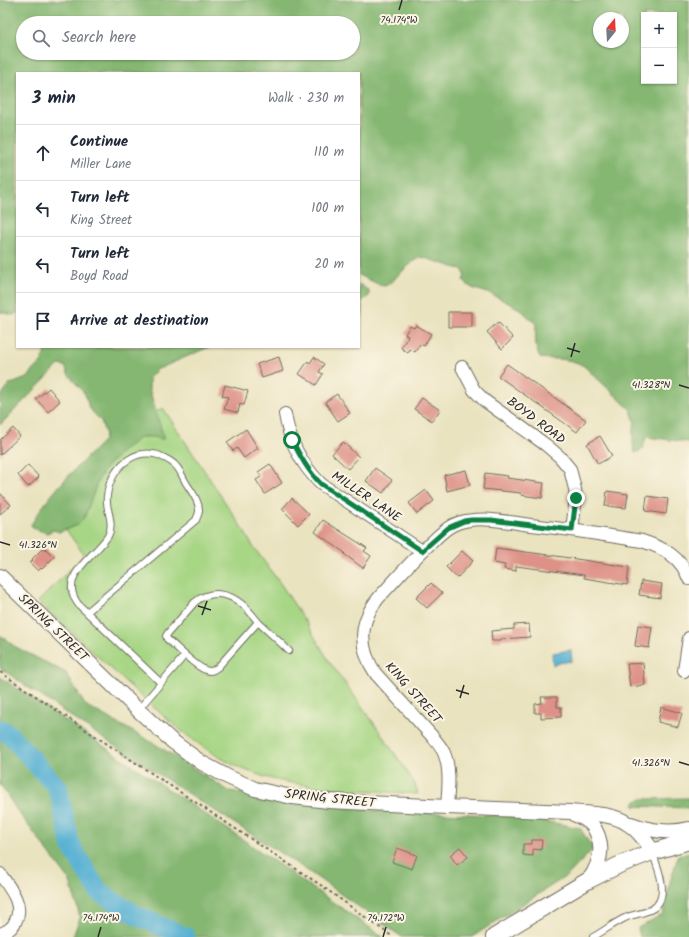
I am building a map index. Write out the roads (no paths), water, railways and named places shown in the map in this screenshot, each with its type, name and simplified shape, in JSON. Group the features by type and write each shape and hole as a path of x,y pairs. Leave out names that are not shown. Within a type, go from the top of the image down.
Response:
{"main road":[{"path":"494,937 589,880 619,865 652,852 689,841"}],"street":[{"name":"BOYD ROAD","path":"462,368 474,390 485,401 546,445 560,457 570,469 576,498 572,530"},
{"name":"MILLER LANE","path":"285,414 290,435 299,456 321,484 422,551"},
{"name":"KING STREET","path":"447,808 448,762 440,745 370,666 362,640 364,623 372,605 422,551 448,528 464,521 491,520 642,540 667,551 684,568 689,579"},
{"name":"SPRING STREET","path":"0,576 172,741 202,763 228,777 256,789 292,797 321,800 447,808 596,814 611,817 627,823 645,841 651,848 652,852"},
{"path":"684,671 689,638"},
{"path":"570,812 585,819 591,824 596,830 599,838 601,847 600,855 595,872 589,880"},
{"path":"627,823 660,832 689,829"},
{"path":"0,874 17,900 19,910 13,927 7,932 0,934"}],"lane":[{"path":"87,612 196,520 199,511 197,501 176,466 163,457 145,453 131,457 115,473 106,497 111,525 109,533 105,540 77,571 72,583 73,595 78,604 161,683"},
{"path":"258,622 215,670 208,671 201,669 167,639 168,632 195,602 200,598 211,594 219,594 231,597 243,605 258,622 289,651"},
{"path":"138,710 185,655"},
{"path":"593,937 626,917 656,906 662,891 662,880 652,852"}],"water":[{"path":"571,650 572,661 553,665 552,653"}],"waterway":[{"path":"0,729 8,733 58,788 71,846 99,892 138,916 186,937"}]}
